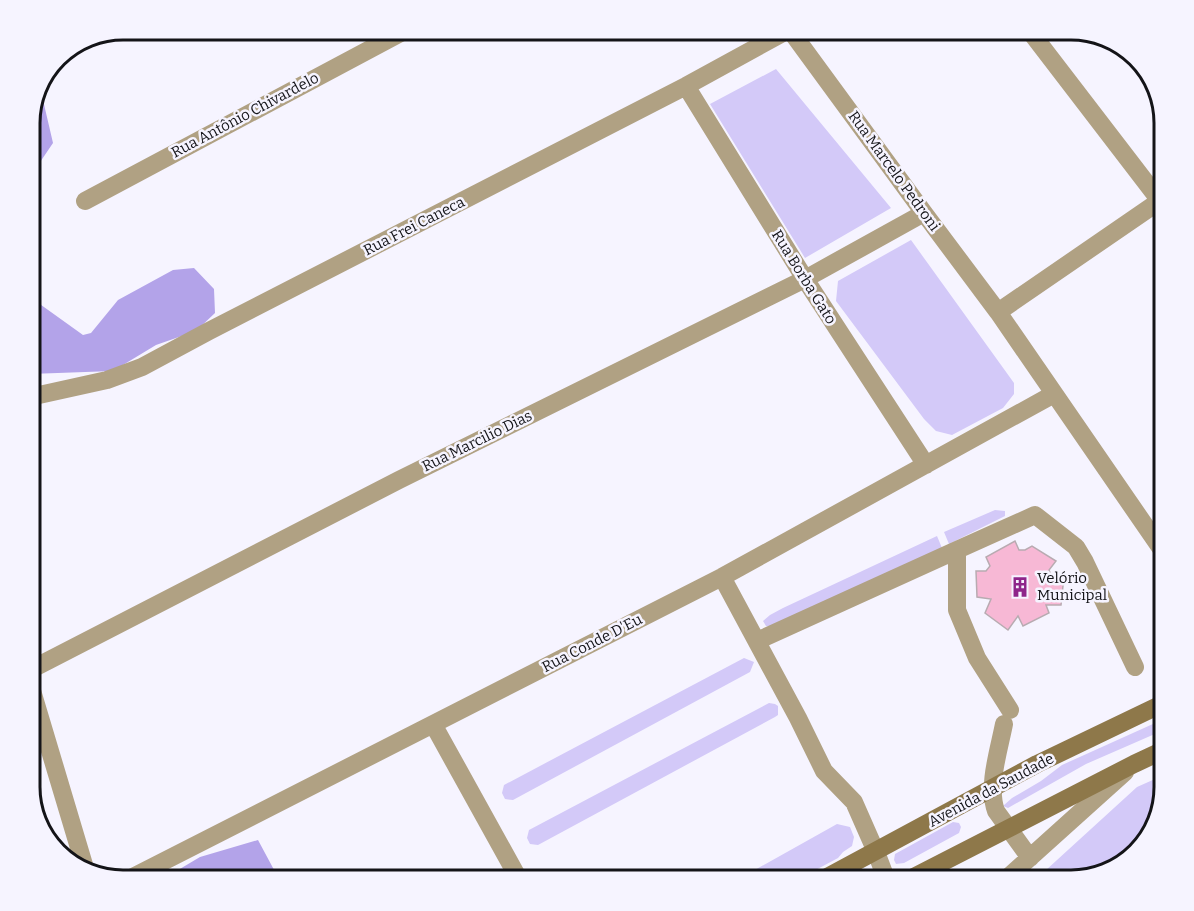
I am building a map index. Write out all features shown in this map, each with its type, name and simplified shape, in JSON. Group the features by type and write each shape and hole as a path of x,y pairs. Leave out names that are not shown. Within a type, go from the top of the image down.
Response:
{"street":[{"name":"Rua Antônio Chivardelo","path":"85,201 387,40"},
{"name":"Rua Frei Caneca","path":"41,395 106,380 142,367 771,40"},
{"name":"Rua Marcelo Pedroni","path":"796,40 998,312 1154,539"},
{"path":"1037,40 1154,190"},
{"name":"Rua Borba Gato","path":"686,86 805,279 926,465"},
{"path":"998,312 1154,208"},
{"name":"Rua Marcilio Dias","path":"41,664 399,480 805,279 924,213"},
{"name":"Rua Conde D'Eu","path":"147,870 722,577 1054,394"},
{"path":"757,641 1035,515 1076,547 1135,667"},
{"path":"957,550 957,610 977,658 1007,717 992,788 994,805 1030,858"},
{"path":"722,577 824,771 854,802 883,870"},
{"name":"Avenida da Saudade","path":"841,870 1037,764 1154,708"},
{"path":"41,721 82,859"},
{"path":"433,724 514,870"},
{"path":"927,870 1154,755"},
{"path":"1016,870 1134,764"}],"shaded area":[{"path":"776,69 891,208 805,258 710,104"},
{"path":"43,101 53,143 41,161"},
{"path":"911,240 1014,383 1014,394 1003,408 952,435 936,431 924,419 836,301 838,281"},
{"path":"194,268 214,289 215,313 196,331 156,345 113,371 41,374 41,305 83,335 91,333 118,300 173,270"},
{"path":"995,510 1005,511 1005,516 949,544 944,532"},
{"path":"937,536 942,548 774,627 766,626 763,621 783,608"},
{"path":"744,658 754,662 750,672 513,800 505,799 502,793 504,785"},
{"path":"769,703 778,706 778,715 775,717 538,845 530,844 527,838 529,830"},
{"path":"1154,724 1154,734 1086,764 1008,808 1003,806 1062,765"},
{"path":"1154,779 1149,814 1136,838 1125,850 1117,857 1092,868 1046,870 1137,787"},
{"path":"953,822 959,823 961,827 959,833 904,863 896,864 895,854"},
{"path":"837,824 850,827 854,837 852,846 838,858 816,870 755,870"},
{"path":"258,840 274,870 178,870 200,857"}],"building":[{"name":"Velório Municipal","path":"1015,541 1019,550 1032,546 1056,561 1049,570 1051,575 1064,576 1061,605 1046,605 1049,613 1023,626 1018,616 1008,630 985,613 991,599 977,597 976,571 986,571 990,566 986,557"}],"place":[{"name":"Velório Municipal","path":"1020,587"}]}
